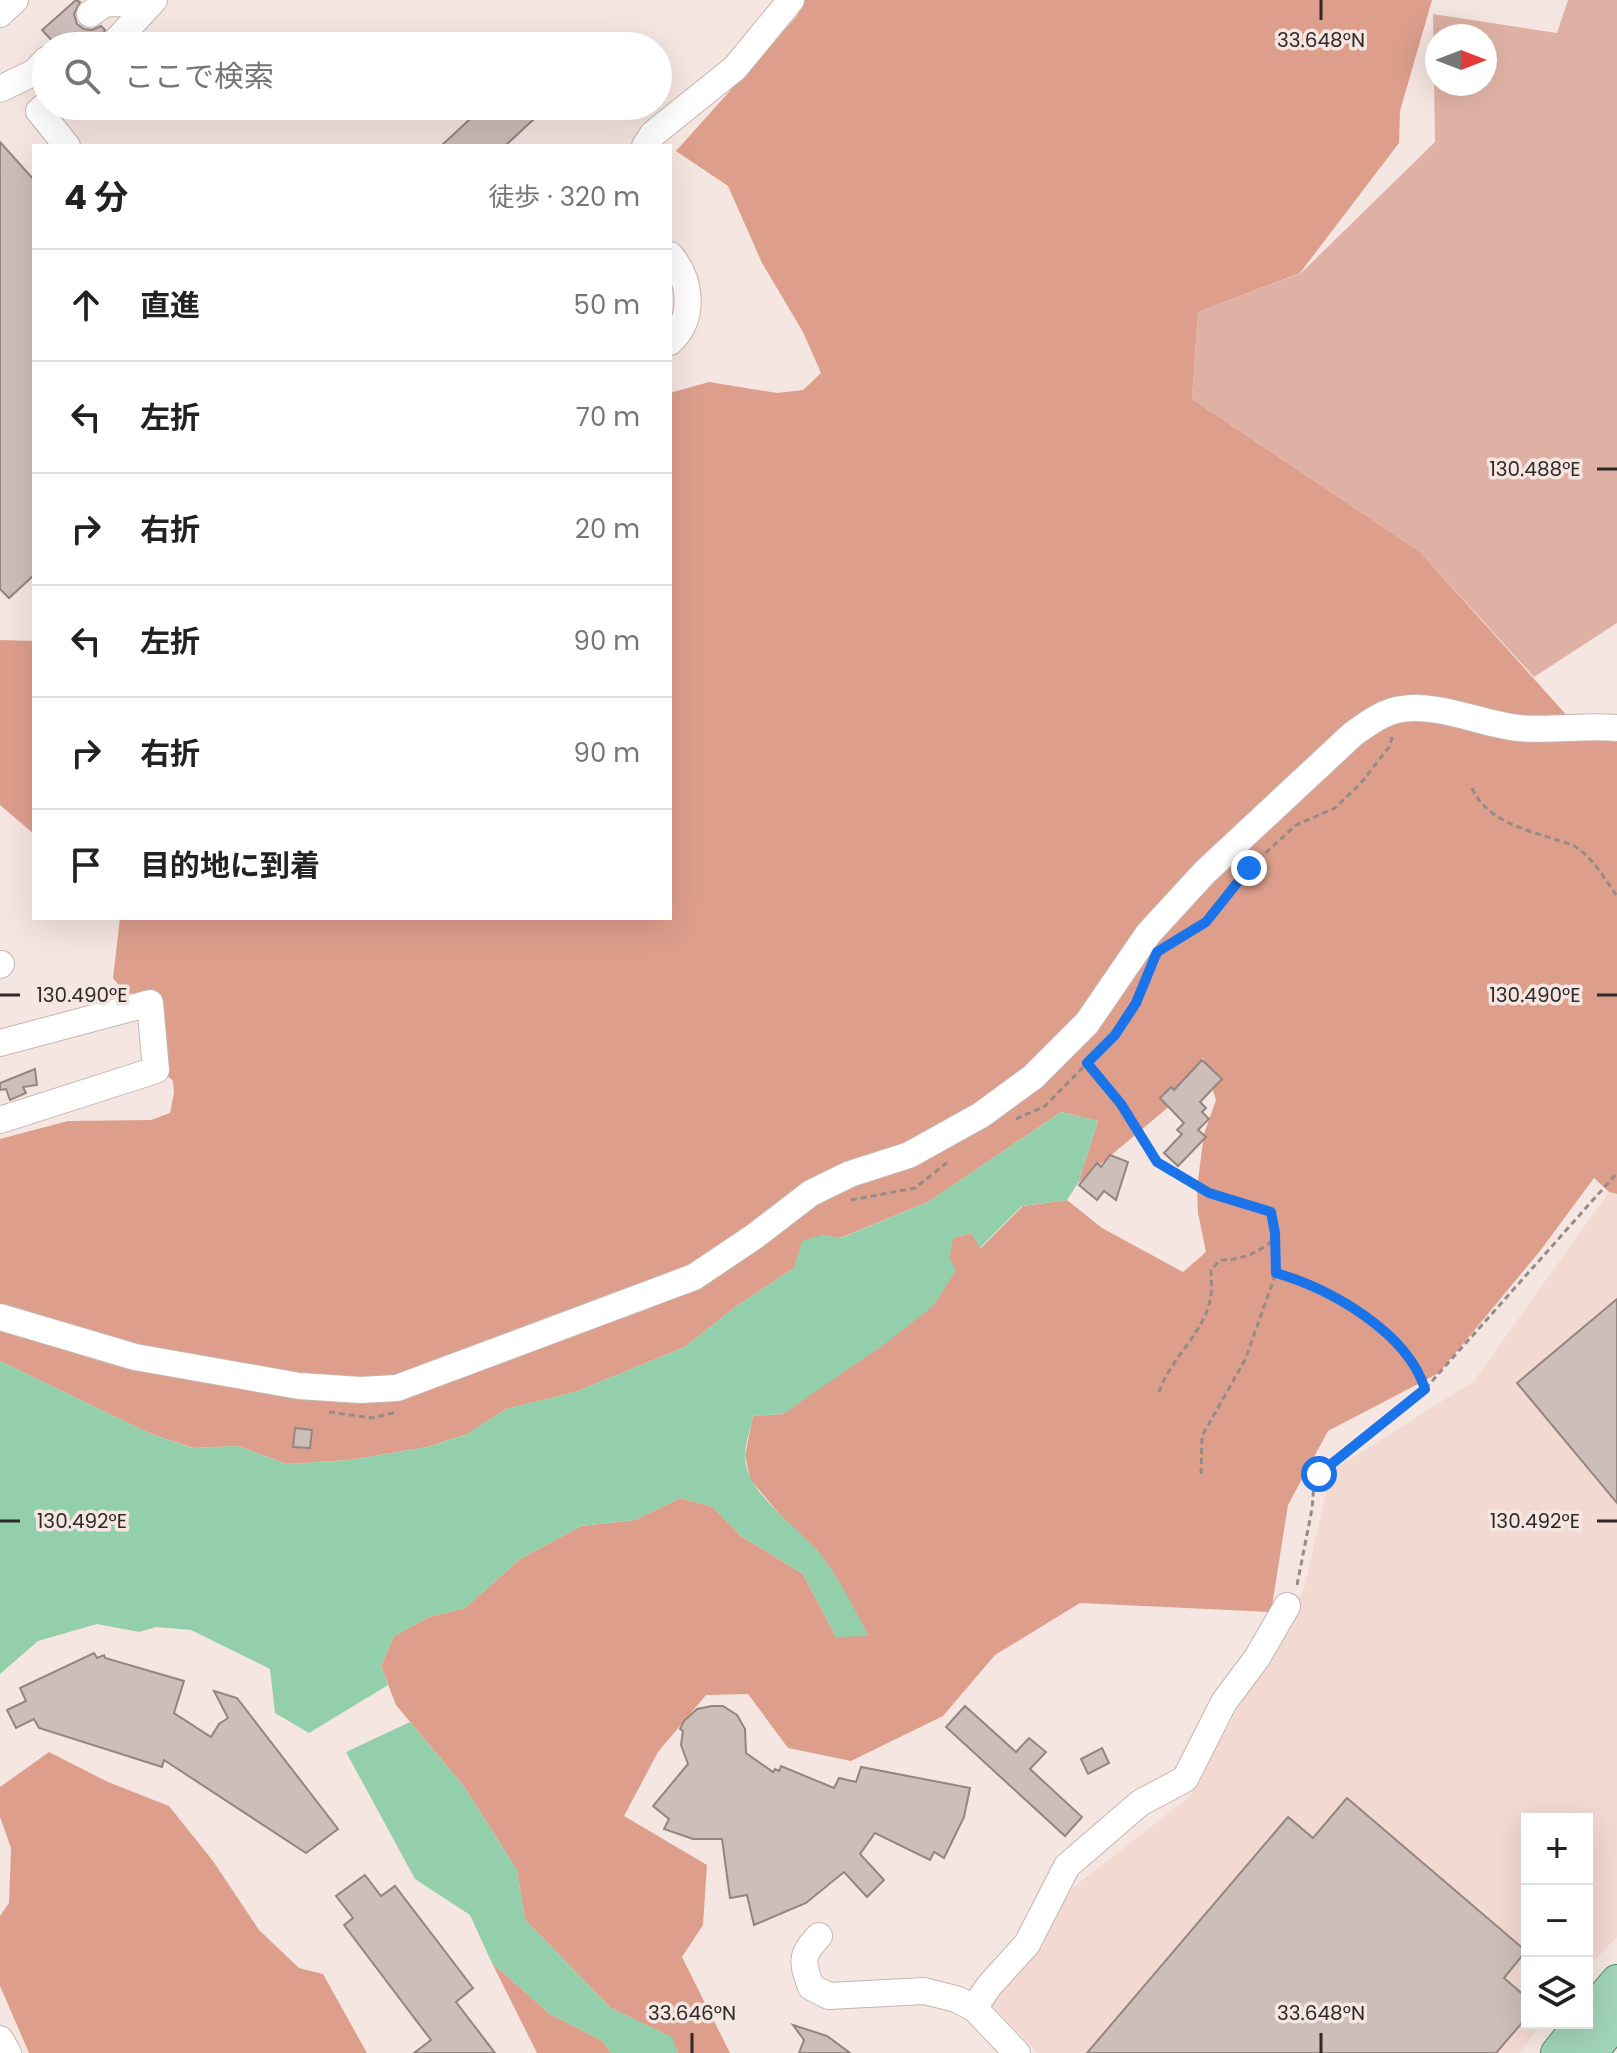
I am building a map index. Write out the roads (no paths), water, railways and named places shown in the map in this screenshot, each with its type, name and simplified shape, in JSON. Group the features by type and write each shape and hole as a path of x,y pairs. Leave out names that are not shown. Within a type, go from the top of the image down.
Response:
{"main road":[{"path":"1593,2009 1617,1981"},
{"path":"1591,2053 1617,2021"},
{"path":"1557,2053 1576,2029"}],"street":[{"path":"0,14 15,0"},
{"path":"672,119 735,68 791,0"},
{"path":"90,14 106,3 152,2"},
{"path":"124,32 152,2"},
{"path":"0,89 32,73"},
{"path":"46,120 65,144"},
{"path":"646,144 670,120"},
{"path":"672,257 681,268 689,292 685,315 677,336 672,340"},
{"path":"0,1317 135,1357 299,1386 360,1390 397,1388 694,1277 811,1193 850,1174 909,1155 981,1115 1033,1077 1087,1023 1148,934 1205,872 1353,734 1374,720 1402,709 1431,711 1518,728 1588,725 1617,728"},
{"path":"0,1043 150,1003 156,1070 0,1120"},
{"path":"974,2008 989,1986 1027,1944 1067,1866 1140,1803 1185,1779 1224,1702 1257,1658 1287,1606"},
{"path":"819,1936 806,1950 803,1965 811,1987 829,1996 924,1991 956,1999 974,2008 1017,2053"},
{"path":"0,2039 8,2053"}],"tunnel":[{"path":"73,32 90,14"}]}
